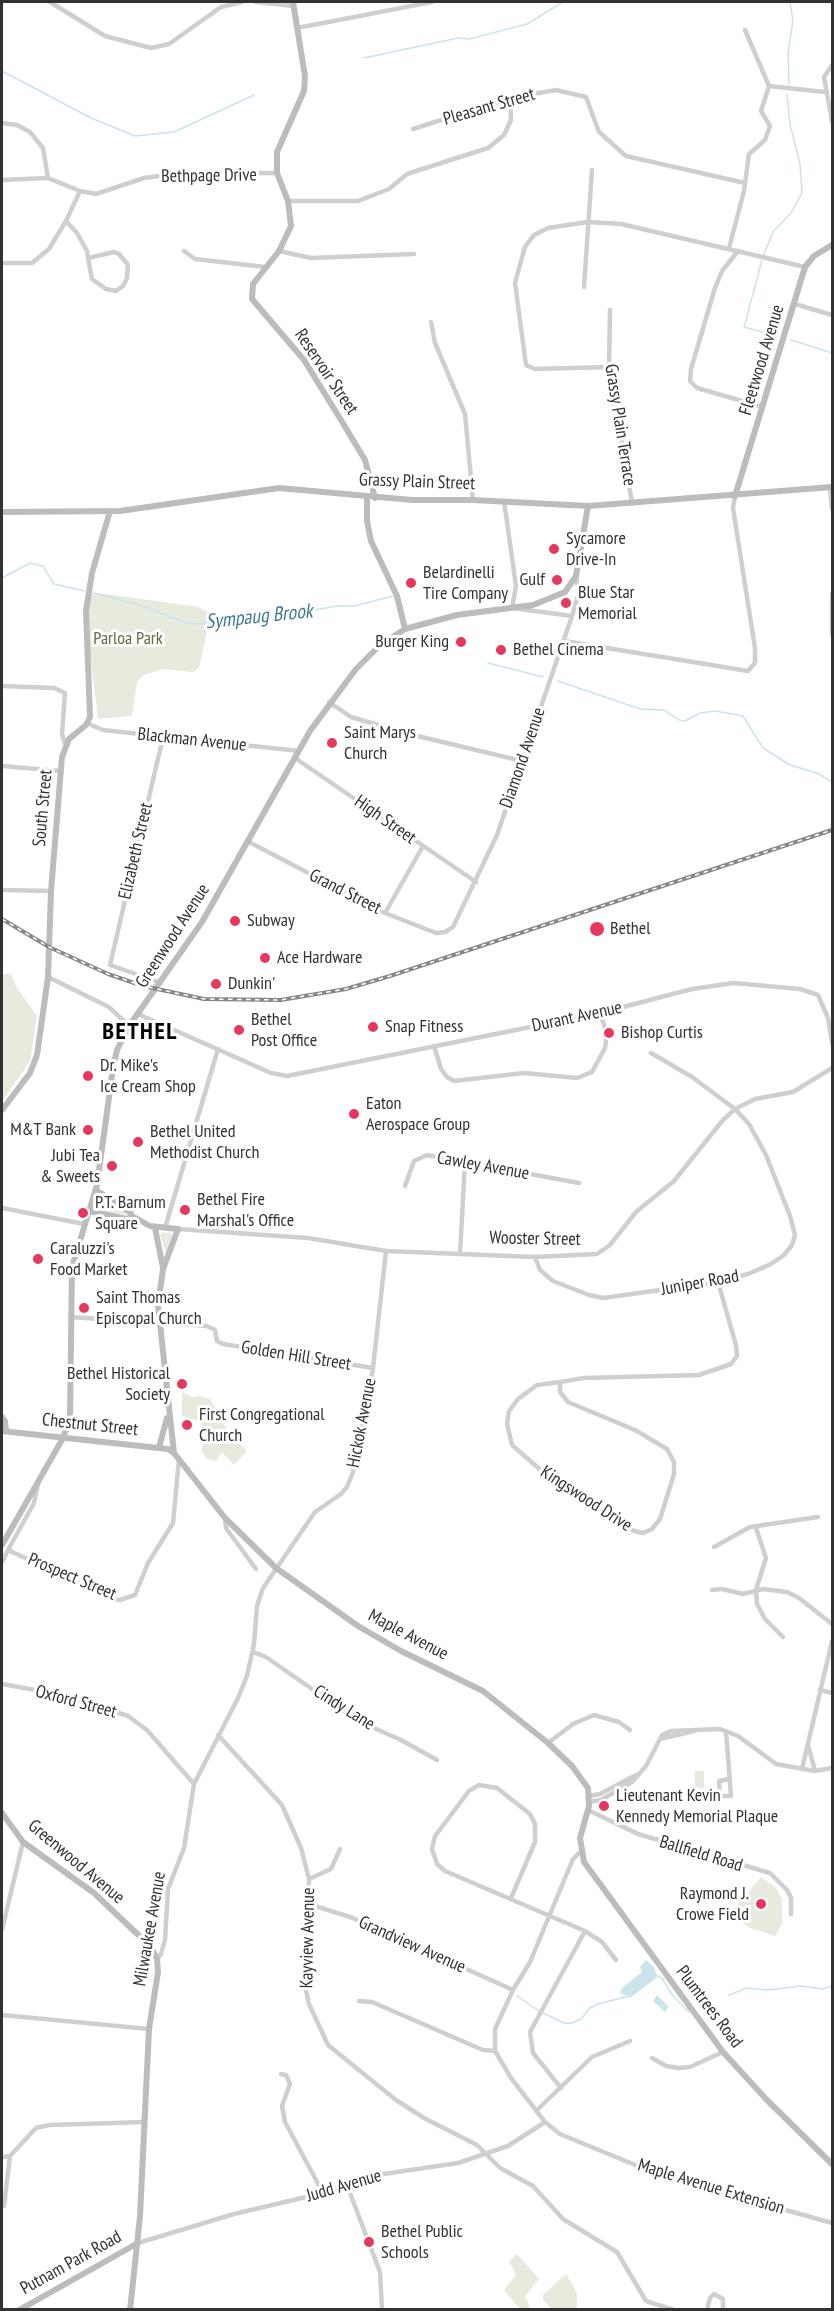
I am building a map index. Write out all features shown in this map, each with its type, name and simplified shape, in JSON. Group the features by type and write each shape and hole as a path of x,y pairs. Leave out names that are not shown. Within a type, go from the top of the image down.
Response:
{"main road":[{"name":"Reservoir Street","path":"293,4 304,91 280,140 277,152 277,173 288,201 291,226 279,251 265,267 251,292 255,306 304,360 335,410 365,460 375,498"},
{"path":"805,267 818,253 832,245"},
{"name":"Fleetwood Avenue","path":"735,496 805,267"},
{"name":"Grassy Plain Street","path":"2,512 110,511 279,488 375,498 504,501 588,506 831,488"},
{"path":"367,497 367,521 371,541 397,596 405,629"},
{"path":"576,576 588,506"},
{"path":"65,744 87,723 90,694 86,611 92,573 110,511"},
{"name":"Greenwood Avenue","path":"2,1545 63,1438 71,1405 72,1267 96,1190 117,1050 129,1026 162,983 202,922 329,702 368,656 405,629 457,615 533,605 557,598 566,592 576,576"},
{"name":"South Street","path":"2,1110 30,1073 34,1062 48,976 51,891 65,744"},
{"path":"96,1190 130,1212 132,1216 155,1228 163,1269"},
{"path":"89,1211 126,1219 132,1216"},
{"name":"Wooster Street","path":"155,1228 178,1229"},
{"path":"174,1453 158,1322 163,1269 178,1229"},
{"path":"159,1447 168,1412"},
{"path":"2,1417 5,1421 4,1431"},
{"name":"Chestnut Street","path":"4,1431 159,1447 174,1453"},
{"name":"Maple Avenue","path":"174,1453 225,1518 276,1568 358,1626 401,1651 483,1691 548,1743 580,1776 589,1799"},
{"path":"580,1852 580,1838 589,1799"},
{"name":"Greenwood Avenue","path":"2,1813 23,1842 94,1893 151,1947 157,1959"},
{"name":"Plumtrees Road","path":"580,1852 584,1862 723,2052 766,2099 832,2164"},
{"name":"Milwaukee Avenue","path":"130,2310 138,2243 149,2029 158,1972 157,1959"},
{"name":"Putnam Park Road","path":"19,2310 138,2243"}],"street":[{"path":"50,2 105,36 151,48 169,44 221,7 242,2"},
{"path":"256,2 293,4"},
{"path":"297,28 432,2"},
{"path":"729,248 749,154 765,140 769,132 769,123 761,111 770,86 745,30"},
{"path":"832,65 824,77 832,121"},
{"path":"770,86 825,92"},
{"name":"Pleasant Street","path":"413,129 510,98 556,90 586,97 599,132 626,156 744,183"},
{"path":"288,201 358,201 389,189 407,174 488,148 504,135 511,120 510,98"},
{"path":"2,123 17,125 30,132 42,148 48,178"},
{"path":"584,286 592,170"},
{"name":"Bethpage Drive","path":"2,180 48,178 80,191 96,194 144,177 175,174 277,173"},
{"path":"2,263 32,262 49,249 80,191"},
{"path":"66,221 77,233 88,258 92,279 98,285 116,291 123,286 127,278 128,265 119,254 114,252 88,258"},
{"path":"609,367 530,369 525,359 515,283 525,247 534,236 548,228 588,222 654,230 805,267"},
{"path":"184,251 195,259 265,267"},
{"path":"279,251 311,258 414,254"},
{"path":"738,251 722,271 715,288 691,369 690,381 697,388 763,407"},
{"path":"795,304 832,315"},
{"name":"Grassy Plain Terrace","path":"610,310 609,367 632,503"},
{"path":"431,322 435,344 465,414 473,500"},
{"path":"831,488 832,509"},
{"path":"564,641 748,671 755,663 755,648 733,508 735,496"},
{"path":"504,501 516,586 512,608 572,616"},
{"name":"Diamond Avenue","path":"446,932 453,927 495,840 572,616 579,592 576,576"},
{"path":"832,594 832,634"},
{"path":"2,686 54,688 65,693 62,734 65,744"},
{"path":"329,702 351,717 522,762"},
{"name":"Blackman Avenue","path":"87,723 103,730 299,751"},
{"name":"Elizabeth Street","path":"162,737 110,965 162,983"},
{"name":"High Street","path":"295,758 476,882"},
{"path":"2,766 61,771"},
{"name":"Grand Street","path":"249,842 385,913 436,933 446,932"},
{"path":"385,913 423,846"},
{"path":"2,891 51,891"},
{"path":"48,976 109,1007 129,1026"},
{"name":"Durant Avenue","path":"218,1049 271,1073 287,1076 600,1013 692,989 734,982 800,989 818,995 832,1043"},
{"path":"434,1047 441,1069 447,1077 454,1081 524,1073 577,1078 592,1072 605,1048 607,1034 600,1013"},
{"path":"138,1014 218,1049 165,1228"},
{"name":"Juniper Road","path":"535,1257 540,1270 554,1281 603,1298 718,1282 748,1275 784,1256 792,1245 795,1235 790,1216 757,1136 735,1109 692,1077 651,1053"},
{"name":"Wooster Street","path":"178,1229 308,1238 386,1251 535,1257 588,1255 603,1251 636,1212 674,1181 723,1120 735,1109 754,1100 793,1092 832,1068"},
{"name":"Cawley Avenue","path":"405,1186 410,1170 419,1157 427,1155 579,1183"},
{"path":"460,1253 465,1163"},
{"path":"2,1208 84,1224"},
{"name":"Hickok Avenue","path":"276,1568 315,1512 340,1494 350,1480 373,1368 386,1251"},
{"name":"Kingswood Drive","path":"560,1382 560,1392 568,1402 635,1430 667,1449 674,1462 674,1474 660,1519 652,1529 643,1533 634,1532 570,1486 544,1473 512,1445 507,1424 509,1411 518,1399 537,1385 584,1378 699,1375 731,1364 737,1356 736,1345 718,1282"},
{"path":"70,1317 158,1322"},
{"name":"Golden Hill Street","path":"158,1322 212,1327 217,1333 217,1341 223,1344 373,1368"},
{"name":"Prospect Street","path":"8,1550 113,1599 120,1600 135,1595 148,1563 173,1523 179,1460"},
{"name":"Prospect Street","path":"2,1562 34,1503 39,1479"},
{"path":"714,1546 750,1527 756,1528 818,1517"},
{"path":"225,1518 226,1528 256,1569"},
{"path":"756,1528 766,1558 756,1590 760,1612 783,1636"},
{"name":"Milwaukee Avenue","path":"157,1959 165,1940 168,1889 184,1848 194,1784 238,1698 253,1652 259,1599 276,1568"},
{"path":"712,1590 722,1589 743,1594 756,1590 775,1590 793,1595 832,1624"},
{"path":"802,1770 832,1641"},
{"name":"Cindy Lane","path":"253,1652 266,1657 358,1721 401,1740 437,1760"},
{"name":"Oxford Street","path":"2,1684 58,1694 128,1716 147,1730 194,1784"},
{"path":"820,1690 832,1693"},
{"path":"548,1743 573,1724 594,1715 619,1722 630,1730"},
{"path":"726,1731 729,1779"},
{"path":"589,1799 602,1800 626,1786 639,1773 665,1732 726,1731 738,1736 769,1761 802,1770 815,1771 832,1768"},
{"name":"Kayview Avenue","path":"218,1735 282,1805 301,1848 309,1879 304,1954 305,1986 309,2004 328,2045 396,2100 424,2118 477,2145 500,2168 533,2186 563,2219 617,2252 646,2301 674,2310"},
{"path":"807,1742 815,1771"},
{"path":"511,1898 535,1842 535,1824 530,1814 497,1788 478,1785 469,1791 437,1832 433,1842 434,1857 445,1871 585,1931 602,1942 616,1960"},
{"name":"Ballfield Road","path":"588,1810 638,1834 771,1873 787,1890 791,1898 791,1914"},
{"path":"2,1930 23,1842"},
{"path":"309,1879 331,1869 340,1850"},
{"path":"359,2001 372,2002 483,2050 495,2050 495,2029 513,1990 530,1962 573,1859 580,1852"},
{"name":"Grandview Avenue","path":"309,1904 353,1918 513,1990"},
{"path":"561,2088 532,2053 530,2032 585,1931"},
{"path":"2,2015 149,2029"},
{"path":"536,2111 592,2057 630,2041"},
{"name":"Maple Avenue Extension","path":"495,2050 498,2059 536,2111 560,2134 657,2174 832,2223"},
{"path":"652,2058 666,2066 679,2068 690,2067 723,2052"},
{"path":"281,2074 286,2075 290,2084 282,2106 285,2122 323,2193"},
{"path":"4,2206 10,2156 36,2128 49,2125 145,2122"},
{"name":"Judd Avenue","path":"138,2243 224,2217 323,2193 377,2175 458,2163 485,2155 508,2146 545,2122"},
{"path":"2,2157 10,2156"},
{"path":"347,2185 380,2272 382,2310"},
{"path":"707,2310 710,2298 714,2294 723,2299 723,2310"}],"green space":[{"name":"Parloa Park","path":"98,593 199,607 211,614 199,668 193,672 163,669 144,675 137,682 132,716 98,719 90,654 88,609 90,596"},
{"path":"2,974 11,974 16,986 37,1016 30,1061 2,1102"},
{"path":"100,1195 128,1213 128,1215 97,1210"},
{"path":"163,1232 172,1234 166,1253 160,1235"},
{"path":"182,1392 192,1397 201,1396 210,1399 229,1433 247,1451 234,1465 222,1452 216,1461 206,1458 201,1451 207,1429 198,1421 182,1416"},
{"path":"695,1771 704,1771 704,1788 695,1788"},
{"name":"Raymond J. Crowe Field","path":"761,1877 776,1888 782,1899 782,1924 775,1936 750,1928 739,1921 734,1909"},
{"path":"517,2254 539,2279 525,2296 530,2307 528,2309 520,2309 504,2290 516,2275 509,2261"},
{"path":"566,2274 577,2293 577,2309 552,2309 543,2300 543,2295"}],"water":[{"path":"646,1960 654,1967 657,1976 655,1979 631,1997 620,1993 622,1988 642,1972 640,1967"},
{"path":"657,1995 669,2007 665,2012 653,2001"}],"waterway":[{"path":"364,58 458,38 469,39 527,24 563,2"},
{"path":"789,86 788,53 793,21 790,2"},
{"path":"2,71 91,118 135,136 174,132 254,95"},
{"path":"764,254 773,232 791,213 802,193 800,164 790,124 787,94"},
{"path":"762,260 744,327 777,336"},
{"path":"791,340 832,353"},
{"name":"Sympaug Brook","path":"2,578 30,563 43,566 54,584 84,591"},
{"name":"Sympaug Brook","path":"93,593 137,604 186,623 199,624 294,614 337,606 355,606 393,596"},
{"name":"Sympaug Brook","path":"488,663 543,677"},
{"name":"Sympaug Brook","path":"558,681 640,709 664,710 679,720 685,721 700,713 715,711 743,716 763,748 790,765 817,773 832,782"},
{"path":"657,1976 662,1978 673,1996 689,2012"},
{"path":"729,1995 747,1988 769,1990 801,1986 823,1989 832,1986"},
{"path":"517,1996 539,2011"},
{"path":"543,2013 564,2023 572,2023 581,2019 590,2008 598,2004 629,1996"}],"railway":[{"path":"2,919 49,947 108,974 143,986 204,999 281,1000 346,989 390,976 832,830"}],"place":[{"name":"Sycamore Drive-In","path":"554,549"},
{"name":"Gulf","path":"557,580"},
{"name":"Belardinelli Tire Company","path":"411,583"},
{"name":"Blue Star Memorial","path":"566,603"},
{"name":"Burger King","path":"461,642"},
{"name":"Bethel Cinema","path":"501,650"},
{"name":"Saint Marys Church","path":"332,743"},
{"name":"Subway","path":"235,921"},
{"name":"Bethel","path":"597,929"},
{"name":"Ace Hardware","path":"265,958"},
{"name":"Dunkin'","path":"216,984"},
{"name":"Snap Fitness","path":"373,1027"},
{"name":"Bethel Post Office","path":"239,1030"},
{"name":"Bishop Curtis","path":"609,1033"},
{"name":"Dr. Mike's Ice Cream Shop","path":"88,1076"},
{"name":"Eaton Aerospace Group","path":"354,1114"},
{"name":"M&T Bank","path":"88,1130"},
{"name":"Bethel United Methodist Church","path":"138,1142"},
{"name":"Jubi Tea & Sweets","path":"112,1166"},
{"name":"Bethel Fire Marshal's Office","path":"185,1210"},
{"name":"P.T. Barnum Square","path":"83,1213"},
{"name":"Caraluzzi's Food Market","path":"38,1259"},
{"name":"Saint Thomas Episcopal Church","path":"84,1308"},
{"name":"Bethel Historical Society","path":"182,1384"},
{"name":"First Congregational Church","path":"187,1425"},
{"name":"Lieutenant Kevin Kennedy Memorial Plaque","path":"604,1806"},
{"name":"Raymond J. Crowe Field","path":"761,1904"},
{"name":"Bethel Public Schools","path":"369,2242"}],"district":[{"name":"BETHEL","path":"140,1032"}]}
